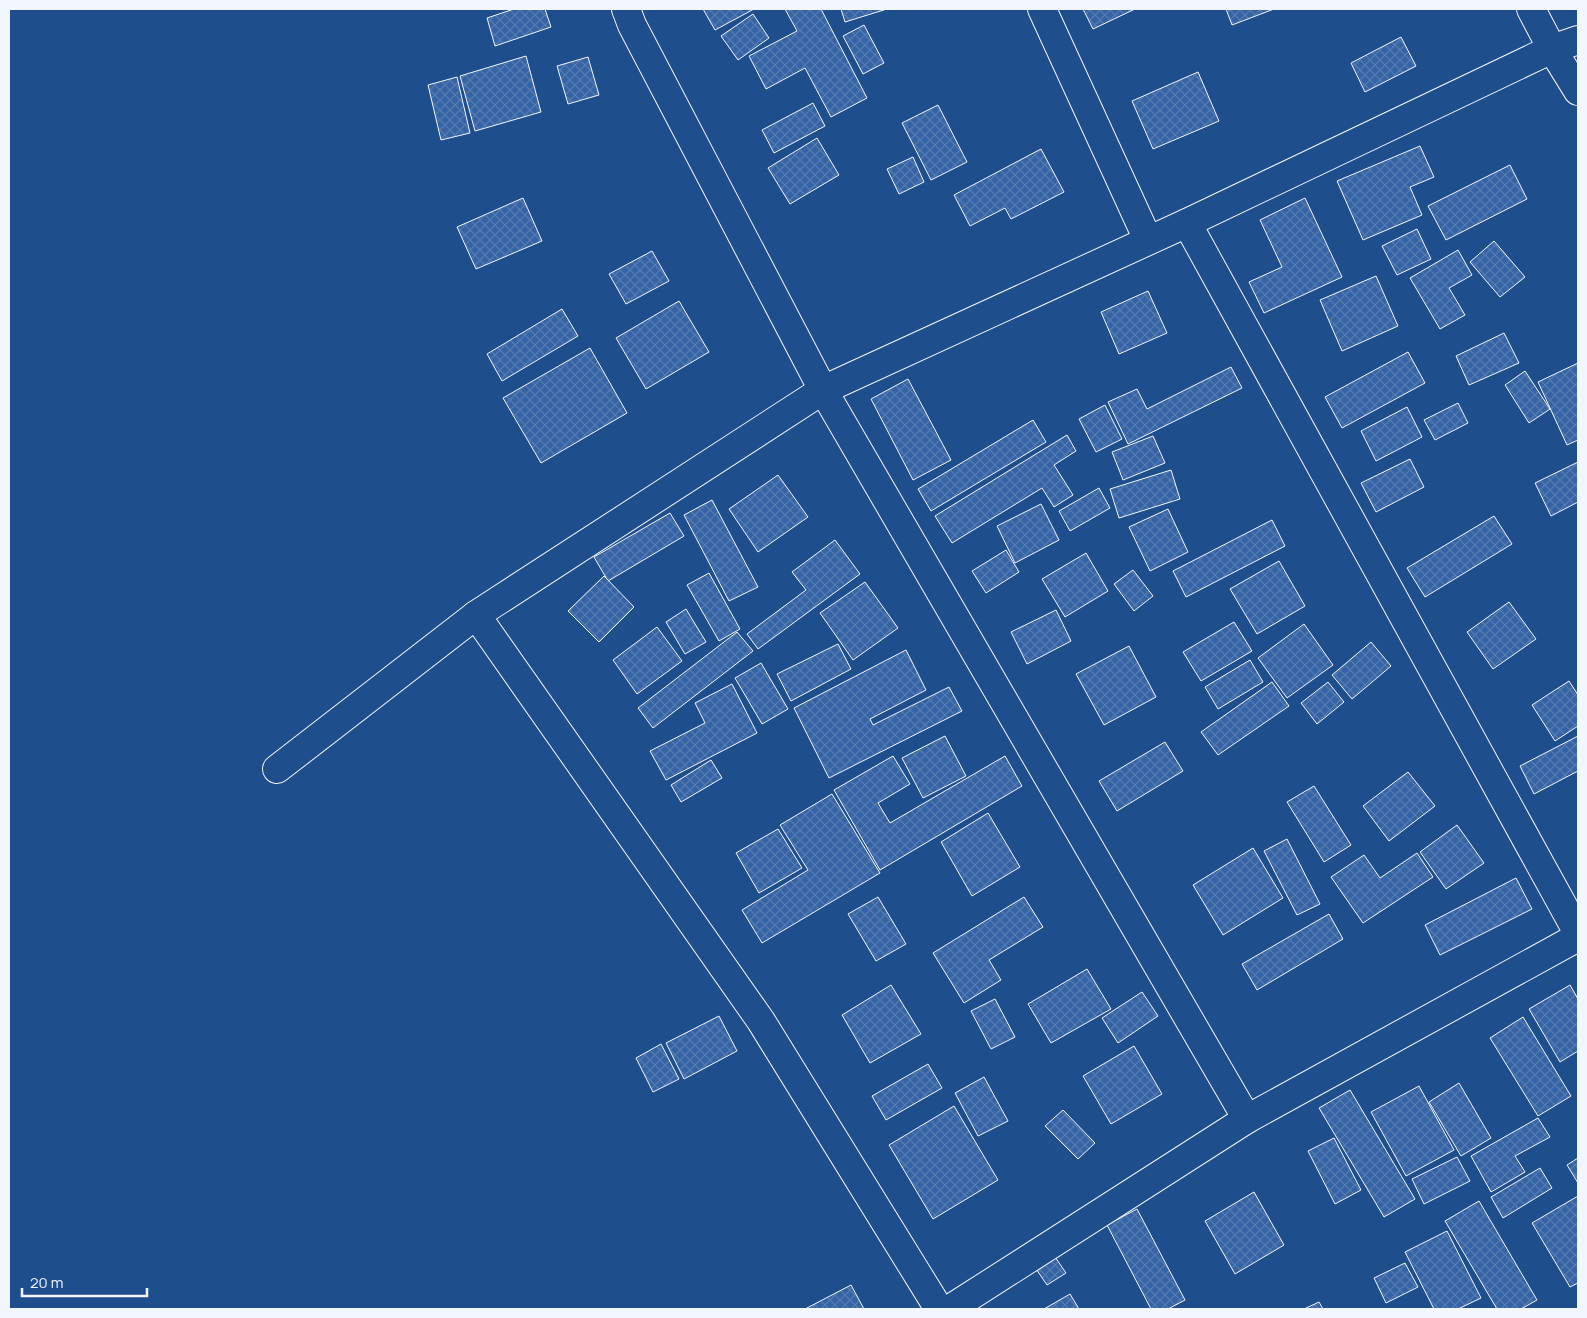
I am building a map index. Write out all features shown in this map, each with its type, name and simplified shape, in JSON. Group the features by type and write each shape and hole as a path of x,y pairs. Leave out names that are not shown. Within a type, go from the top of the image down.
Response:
{"street":[{"path":"626,9 636,33 823,390 1247,1119"},
{"path":"1042,9 1148,240"},
{"path":"1531,9 1552,49 1578,91"},
{"path":"278,769 476,615 823,390 1187,223 1552,49 1578,40"},
{"path":"1187,223 1578,933"},
{"path":"476,615 761,1021 939,1309"},
{"path":"950,1309 1247,1119 1578,938"}],"building":[{"path":"514,9 545,9 551,27 495,46 487,18"},
{"path":"703,9 754,9 715,30"},
{"path":"785,9 821,9 867,98 831,117 805,68 766,89 749,56 797,31"},
{"path":"841,9 887,9 845,22"},
{"path":"1083,9 1135,9 1093,29"},
{"path":"1226,9 1274,9 1232,25"},
{"path":"753,14 769,38 738,60 721,36"},
{"path":"864,25 884,63 863,74 843,36"},
{"path":"1401,37 1416,66 1365,92 1351,63"},
{"path":"526,56 541,112 475,131 460,76"},
{"path":"588,57 599,95 568,104 557,66"},
{"path":"1198,72 1219,121 1153,149 1132,101"},
{"path":"457,77 470,133 441,140 428,85"},
{"path":"813,103 825,126 774,153 762,130"},
{"path":"938,105 967,162 931,180 902,123"},
{"path":"817,138 839,175 790,204 768,168"},
{"path":"1420,146 1434,177 1410,187 1422,215 1363,240 1337,181"},
{"path":"1041,149 1064,192 1011,219 1005,208 970,226 954,195"},
{"path":"913,157 924,182 899,194 887,169"},
{"path":"1510,165 1527,199 1446,240 1428,206"},
{"path":"523,198 542,241 476,269 457,227"},
{"path":"1305,198 1342,277 1264,313 1249,282 1282,267 1260,220"},
{"path":"1417,229 1431,259 1397,275 1382,246"},
{"path":"1494,241 1525,277 1500,297 1470,262"},
{"path":"1458,250 1472,275 1449,288 1465,315 1440,329 1410,278"},
{"path":"652,251 669,281 626,304 609,274"},
{"path":"1376,276 1398,326 1342,351 1320,300"},
{"path":"1148,291 1167,333 1119,354 1101,312"},
{"path":"679,301 709,352 646,389 616,338"},
{"path":"562,309 578,336 502,381 487,354"},
{"path":"1504,333 1519,363 1469,385 1456,356"},
{"path":"590,348 627,413 541,463 503,398"},
{"path":"1408,352 1425,383 1342,428 1325,397"},
{"path":"1578,363 1578,440 1567,445 1538,382"},
{"path":"1231,367 1242,388 1128,444 1108,402 1137,389 1147,409"},
{"path":"1525,371 1550,409 1529,423 1505,385"},
{"path":"908,379 951,460 913,480 871,399"},
{"path":"1458,403 1468,423 1435,440 1424,420"},
{"path":"1105,405 1122,439 1096,452 1079,419"},
{"path":"1407,407 1422,437 1376,461 1361,431"},
{"path":"1033,420 1046,442 931,511 918,489"},
{"path":"1067,435 1076,451 1054,465 1073,495 1054,507 1042,488 952,543 935,516"},
{"path":"1153,436 1165,463 1123,480 1112,452"},
{"path":"1410,459 1424,487 1376,512 1361,483"},
{"path":"1578,462 1578,502 1551,516 1535,483"},
{"path":"1171,470 1180,499 1119,518 1110,489"},
{"path":"778,475 808,517 758,552 729,509"},
{"path":"1099,488 1110,508 1070,531 1059,511"},
{"path":"712,500 758,587 729,601 684,515"},
{"path":"1041,504 1059,540 1015,563 997,526"},
{"path":"1168,509 1188,552 1150,571 1129,527"},
{"path":"670,513 684,536 608,581 594,557"},
{"path":"1494,516 1512,544 1425,597 1407,568"},
{"path":"1272,520 1285,546 1186,597 1173,571"},
{"path":"835,540 860,574 758,649 747,634 806,590 792,572"},
{"path":"1006,550 1019,572 986,593 972,571"},
{"path":"1086,553 1108,591 1065,617 1042,579"},
{"path":"1279,561 1305,606 1257,634 1230,589"},
{"path":"1133,570 1153,596 1134,611 1114,584"},
{"path":"709,573 740,629 719,641 687,585"},
{"path":"604,576 634,607 599,642 568,611"},
{"path":"865,582 898,628 853,660 820,613"},
{"path":"1509,602 1536,639 1493,669 1467,632"},
{"path":"686,609 706,642 685,654 666,622"},
{"path":"1056,610 1071,641 1027,664 1011,632"},
{"path":"1234,622 1252,651 1201,681 1183,652"},
{"path":"1304,624 1333,665 1287,698 1258,658"},
{"path":"657,627 682,661 637,694 613,660"},
{"path":"737,632 753,651 653,728 638,708"},
{"path":"1371,642 1391,666 1352,699 1332,675"},
{"path":"838,644 851,669 791,701 777,674"},
{"path":"1129,646 1156,697 1104,725 1076,674"},
{"path":"906,650 926,690 870,719 873,725 949,687 962,711 829,778 794,708"},
{"path":"1250,660 1263,682 1218,709 1205,687"},
{"path":"761,663 788,709 762,724 735,678"},
{"path":"1569,681 1578,695 1578,726 1555,741 1532,705"},
{"path":"1272,682 1289,706 1218,755 1201,732"},
{"path":"1328,682 1344,702 1317,724 1301,703"},
{"path":"732,684 757,733 666,780 650,751 705,723 695,703"},
{"path":"945,736 966,776 923,798 902,758"},
{"path":"1578,736 1578,771 1534,794 1520,766"},
{"path":"1165,742 1183,771 1117,811 1099,781"},
{"path":"893,756 910,784 878,803 890,823 1005,756 1022,786 880,870 834,790"},
{"path":"711,760 722,778 681,802 671,785"},
{"path":"1408,772 1435,806 1389,841 1363,806"},
{"path":"1314,786 1351,845 1324,862 1287,802"},
{"path":"832,794 880,873 762,943 742,910 808,870 780,825"},
{"path":"988,813 1020,867 972,896 941,842"},
{"path":"1457,825 1484,863 1446,889 1420,852"},
{"path":"778,829 802,868 759,893 736,853"},
{"path":"1287,839 1320,904 1297,915 1264,851"},
{"path":"1253,848 1283,898 1223,935 1193,885"},
{"path":"1417,853 1433,877 1363,923 1331,877 1364,855 1380,878"},
{"path":"1516,878 1532,909 1440,955 1425,925"},
{"path":"878,897 906,944 876,961 848,914"},
{"path":"1024,897 1043,927 989,960 1001,980 964,1003 933,953"},
{"path":"1329,914 1343,939 1257,990 1242,964"},
{"path":"1087,969 1111,1009 1051,1043 1028,1004"},
{"path":"891,985 921,1034 870,1063 842,1015"},
{"path":"1570,985 1578,999 1578,1051 1560,1062 1529,1009"},
{"path":"1142,992 1158,1016 1118,1043 1102,1018"},
{"path":"995,999 1015,1037 991,1049 971,1011"},
{"path":"719,1016 737,1051 684,1079 666,1043"},
{"path":"1523,1017 1571,1096 1538,1116 1490,1038"},
{"path":"661,1044 679,1079 653,1092 636,1058"},
{"path":"1134,1046 1162,1094 1111,1124 1083,1076"},
{"path":"928,1064 942,1088 886,1120 872,1096"},
{"path":"984,1077 1008,1121 978,1136 955,1093"},
{"path":"1459,1083 1491,1138 1461,1156 1429,1102"},
{"path":"1419,1086 1454,1150 1406,1176 1371,1112"},
{"path":"1350,1090 1415,1199 1384,1217 1319,1108"},
{"path":"954,1106 998,1180 933,1219 889,1145"},
{"path":"1063,1110 1095,1143 1078,1159 1045,1126"},
{"path":"1538,1118 1550,1137 1515,1156 1525,1172 1491,1192 1471,1156"},
{"path":"1334,1138 1361,1190 1335,1204 1308,1151"},
{"path":"1457,1157 1470,1181 1424,1204 1412,1179"},
{"path":"1578,1158 1578,1183 1567,1165"},
{"path":"1540,1168 1552,1188 1503,1218 1491,1197"},
{"path":"1254,1192 1284,1245 1235,1274 1205,1221"},
{"path":"1578,1196 1578,1283 1570,1287 1532,1223"},
{"path":"1479,1201 1537,1300 1521,1309 1497,1309 1445,1221"},
{"path":"1137,1209 1185,1300 1168,1309 1151,1309 1107,1225"},
{"path":"1447,1231 1481,1298 1458,1309 1434,1309 1405,1252"},
{"path":"1051,1251 1066,1273 1047,1285 1032,1263"},
{"path":"1405,1263 1418,1287 1386,1303 1374,1278"},
{"path":"851,1285 864,1309 805,1309"},
{"path":"1070,1294 1079,1309 1044,1309"},
{"path":"1319,1302 1323,1309 1304,1309"}]}
